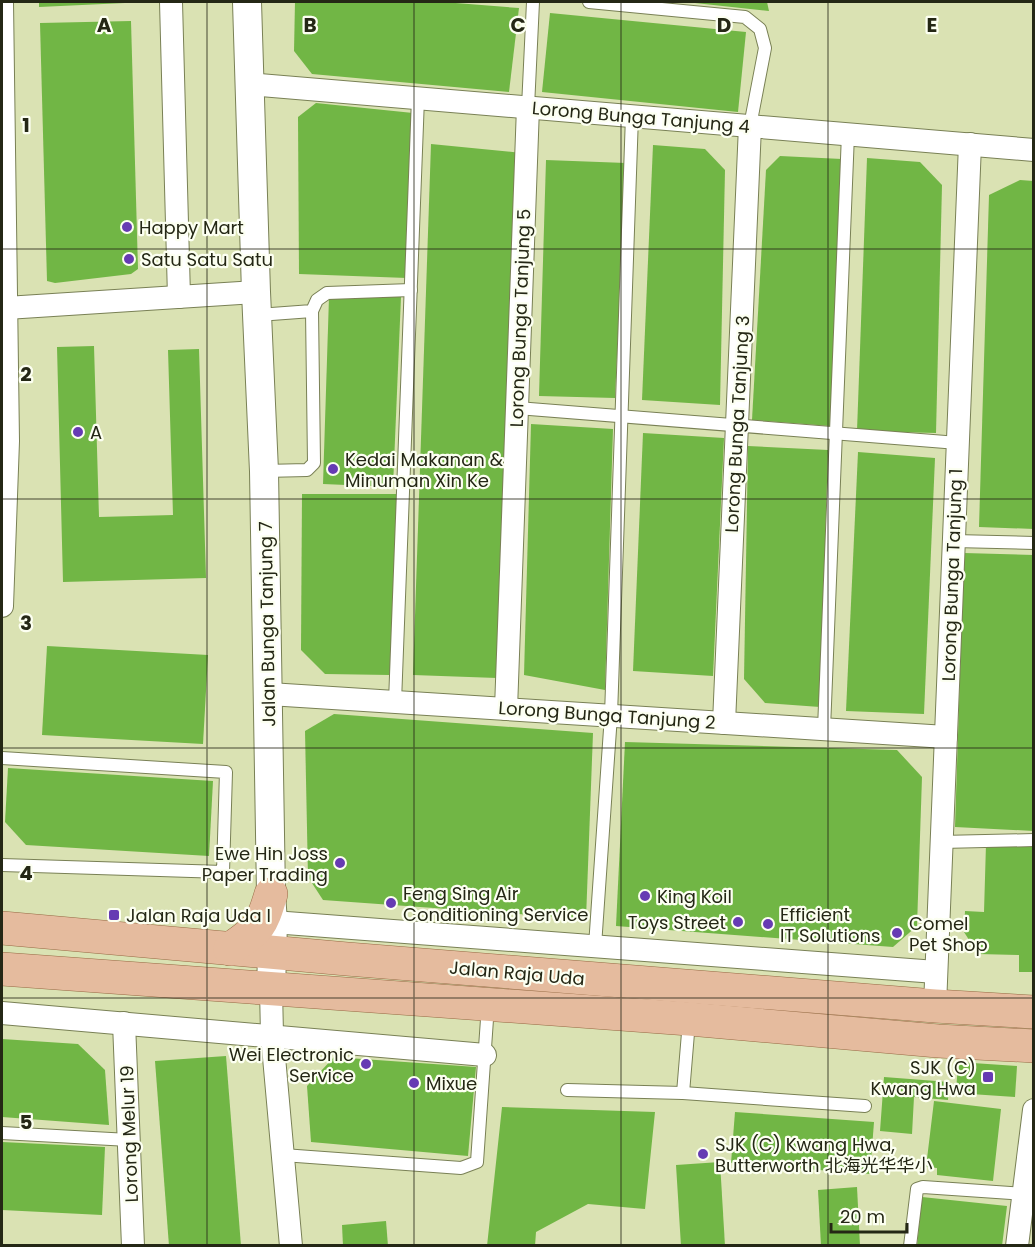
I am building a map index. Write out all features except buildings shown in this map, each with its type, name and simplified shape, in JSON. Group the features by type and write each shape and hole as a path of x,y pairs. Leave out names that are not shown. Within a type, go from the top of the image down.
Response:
{"main road":[{"path":"230,949 258,928 264,920 272,923"},
{"name":"Jalan Raja Uda","path":"2,928 230,949 272,923 347,959 1034,1012"},
{"path":"347,959 340,970 340,982 347,995"},
{"name":"Jalan Raja Uda","path":"2,969 689,1019 938,1041 1034,1046"}],"street":[{"path":"2,2 8,441 2,606"},
{"path":"171,2 179,297"},
{"name":"Jalan Bunga Tanjung 7","path":"247,2 264,471 269,694 272,1035 291,1245"},
{"name":"Lorong Bunga Tanjung 4","path":"249,84 1034,150"},
{"name":"Lorong Bunga Tanjung 5","path":"506,709 528,107"},
{"name":"Lorong Bunga Tanjung 3","path":"724,723 750,126"},
{"name":"Lorong Bunga Tanjung 1","path":"935,1006 970,144"},
{"path":"6,308 179,297 257,303"},
{"name":"Lorong Bunga Tanjung 2","path":"269,694 946,736"},
{"path":"272,923 936,972"},
{"path":"2,1013 485,1055"},
{"name":"Lorong Melur 19","path":"124,1023 133,1245"},
{"path":"1017,1245 1028,1194 1034,1110"}],"lane":[{"path":"528,107 533,2"},
{"path":"589,2 745,16 760,29 765,48 750,126"},
{"path":"395,702 418,98"},
{"path":"595,946 611,716 632,116"},
{"path":"824,729 848,134"},
{"path":"264,471 307,470 314,463 312,311 317,300 327,293 411,290"},
{"path":"257,303 312,311"},
{"path":"517,408 958,443"},
{"path":"954,541 1034,543"},
{"path":"2,758 226,771 223,872 2,865"},
{"path":"941,842 1034,840"},
{"path":"283,1155 461,1168 477,1162 488,1005"},
{"path":"683,1093 689,1019"},
{"path":"567,1090 683,1093 864,1106"},
{"path":"2,1133 129,1140"},
{"path":"910,1245 917,1190 922,1187 1028,1194"}],"place":[{"name":"Happy Mart","path":"127,227"},
{"name":"Satu Satu Satu","path":"129,259"},
{"name":"A","path":"78,432"},
{"name":"Kedai Makanan & Minuman Xin Ke","path":"333,469"},
{"name":"Ewe Hin Joss Paper Trading","path":"340,863"},
{"name":"King Koil","path":"645,896"},
{"name":"Feng Sing Air Conditioning Service","path":"391,903"},
{"name":"Jalan Raja Uda I","path":"114,915"},
{"name":"Toys Street","path":"738,922"},
{"name":"Efficient IT Solutions","path":"768,924"},
{"name":"Comel Pet Shop","path":"897,933"},
{"name":"Wei Electronic Service","path":"366,1064"},
{"name":"SJK (C) Kwang Hwa","path":"988,1077"},
{"name":"Mixue","path":"414,1083"},
{"name":"SJK (C) Kwang Hwa, Butterworth 北海光华华小","path":"703,1154"}]}
